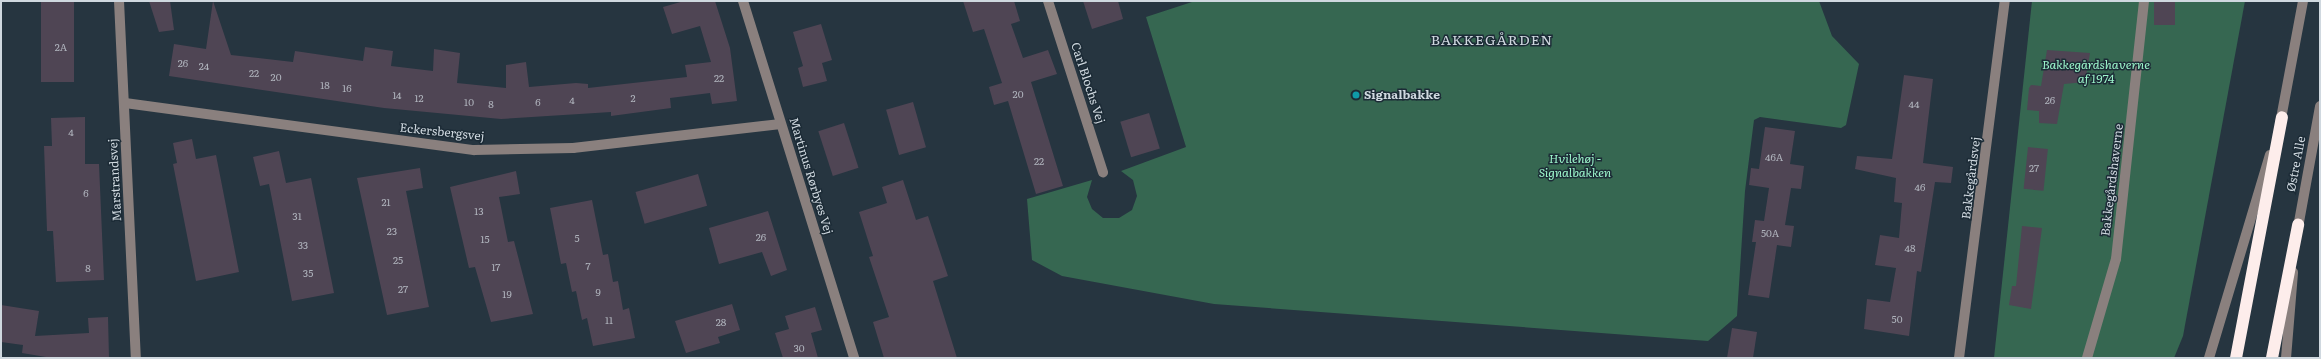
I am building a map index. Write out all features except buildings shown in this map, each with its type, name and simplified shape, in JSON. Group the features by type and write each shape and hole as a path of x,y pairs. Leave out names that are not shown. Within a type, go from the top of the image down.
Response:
{"highway":[{"path":"2236,358 2282,117"},
{"path":"2272,358 2298,225"}],"street":[{"name":"Marstrandsvej","path":"119,1 136,358"},
{"name":"Martinus Rørbyes Vej","path":"743,1 854,358"},
{"name":"Carl Blochs Vej","path":"1048,1 1103,172"},
{"name":"Bakkegårdsvej","path":"1959,358 2005,1"},
{"name":"Bakkegårdshaverne","path":"2087,358 2116,259 2144,1"},
{"path":"2209,358 2282,117 2303,1"},
{"name":"Eckersbergsvej","path":"125,103 474,150 573,148 781,124"},
{"name":"Østre Alle","path":"2286,358 2298,225 2320,106"}],"green space":[{"name":"Hvilehøj - Signalbakken","path":"1195,1 1819,1 1832,36 1859,64 1846,125 1841,128 1760,117 1754,120 1745,191 1737,316 1708,341 1214,304 1062,276 1032,260 1027,199 1092,180 1087,197 1092,209 1103,218 1119,218 1132,210 1137,196 1133,180 1121,171 1186,147 1146,17"},
{"name":"Bakkegårdshaverne af 1974","path":"2032,1 2245,1 2183,336 2174,358 1994,358"}],"place":[{"name":"Signalbakke","path":"1356,95"}],"district":[{"name":"BAKKEGÅRDEN","path":"1492,39"}]}
